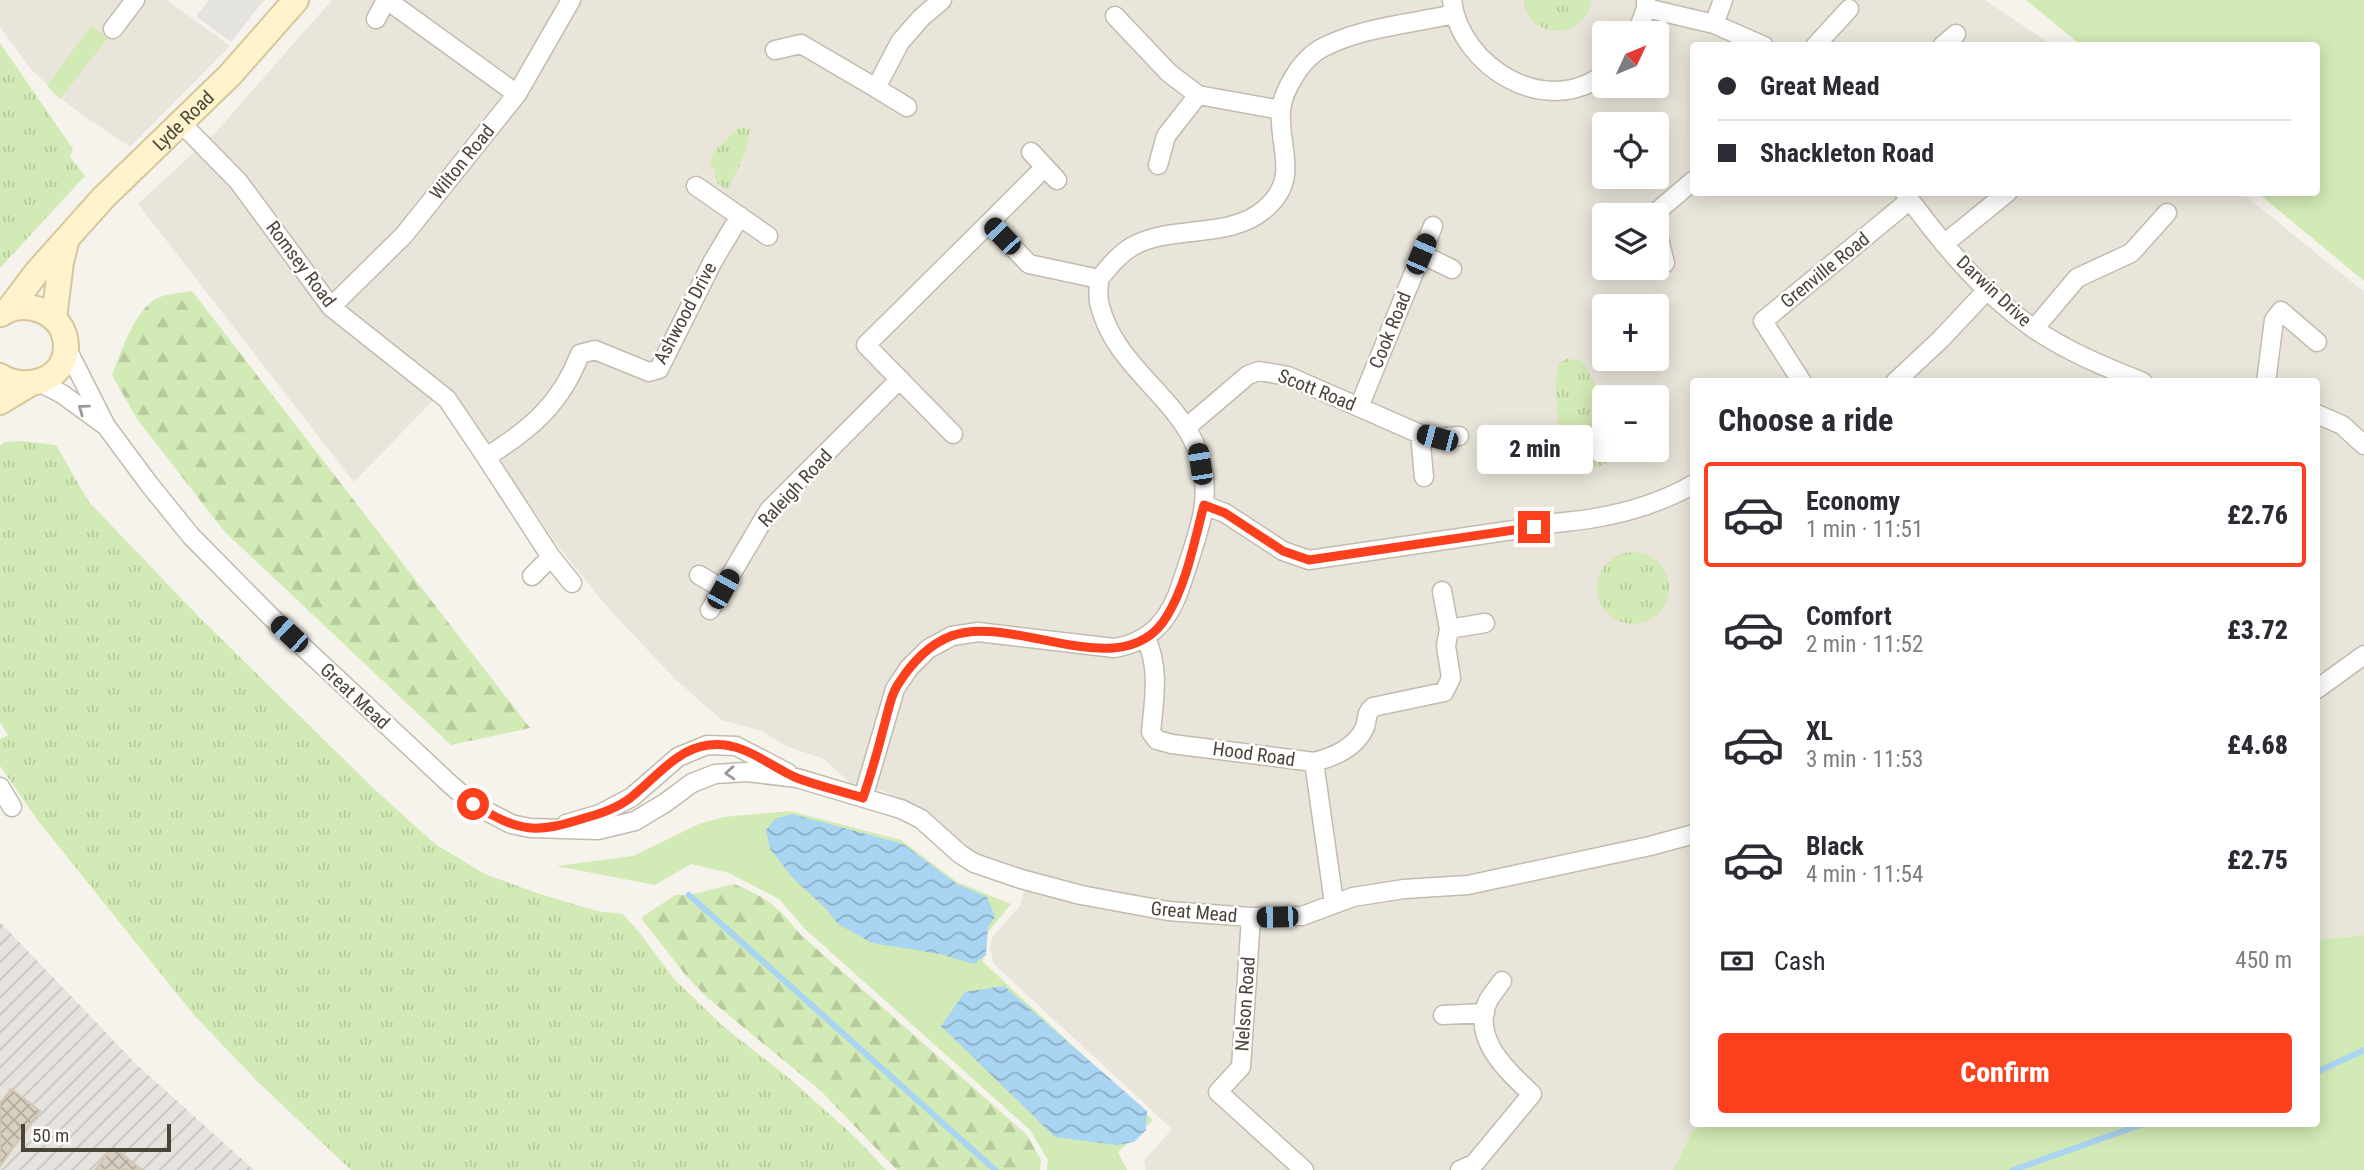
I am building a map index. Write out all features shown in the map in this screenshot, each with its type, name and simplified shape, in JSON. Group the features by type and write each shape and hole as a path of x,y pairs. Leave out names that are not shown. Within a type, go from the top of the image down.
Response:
{"street":[{"path":"113,29 135,0"},
{"name":"Lyde Road","path":"4,312 123,178 230,75 296,0"},
{"path":"376,19 387,0 517,94"},
{"name":"Wilton Road","path":"331,307 404,235 517,94 571,0"},
{"path":"876,88 900,42 921,18 942,0"},
{"path":"1714,24 1723,0"},
{"path":"1641,21 1646,4 1714,24 1755,42"},
{"path":"863,798 895,689 909,668 928,649 952,636 978,632 1090,647 1133,646 1146,638 1166,618 1181,586 1204,505 1198,448 1187,427 1117,344 1107,327 1099,303 1099,279 1120,256 1146,240 1243,223 1273,201 1284,183 1287,165 1281,110 1286,91 1299,68 1318,50 1342,39 1453,7 1461,30 1480,58 1519,85 1535,89 1577,88 1592,80"},
{"path":"1819,42 1849,9"},
{"path":"1115,16 1169,73 1198,95 1281,110"},
{"path":"775,50 802,44 906,107"},
{"path":"1158,165 1167,136 1198,95"},
{"name":"Romsey Road","path":"181,123 238,181 331,307 447,399 486,457"},
{"path":"953,434 866,345 989,223 1051,173 1031,152"},
{"path":"1667,203 1690,183"},
{"path":"696,186 768,236"},
{"name":"Darwin Drive","path":"1907,196 1944,244 1987,290 2034,329 2098,363 2134,378"},
{"name":"Grenville Road","path":"1799,378 1763,321 1907,196"},
{"path":"1944,244 2003,196"},
{"path":"2034,329 2077,278 2131,253 2167,213"},
{"name":"Ashwood Drive","path":"486,457 516,439 554,404 571,378 580,355 595,350 649,372 659,369 713,261 740,216"},
{"path":"989,223 1029,264 1099,279"},
{"name":"Cook Road","path":"1359,407 1433,226"},
{"path":"0,402 52,374 61,361 66,346 54,318 67,238"},
{"path":"1421,254 1452,269"},
{"path":"1899,378 1987,290"},
{"name":"Lyde Road","path":"4,312 26,306 42,309 54,318"},
{"path":"2267,378 2274,320 2281,311 2317,342"},
{"name":"Great Mead","path":"66,346 106,426 191,536 270,616 473,804 493,816 521,826 598,830 635,821 692,783 715,774 747,772 797,778 901,809 921,819 974,863 1021,879 1146,908 1251,917 1302,916 1353,897 1404,888 1468,885 1690,835"},
{"name":"Scott Road","path":"1187,427 1248,375 1259,371 1288,376 1420,434 1437,438 1459,436"},
{"path":"0,376 12,383 33,384"},
{"name":"Raleigh Road","path":"710,610 769,510 900,379"},
{"name":"Great Mead","path":"33,384 62,394 106,426"},
{"path":"2320,415 2342,425 2364,445"},
{"path":"1420,434 1424,477"},
{"path":"486,457 551,557 572,583"},
{"path":"1204,505 1225,513 1283,551 1309,560 1534,527 1555,521 1586,520 1640,509 1669,499 1690,486"},
{"path":"532,576 551,557"},
{"path":"699,575 723,589"},
{"path":"1314,762 1336,756 1354,743 1365,726 1366,713 1373,707 1444,692 1451,678 1446,646 1449,629 1442,591"},
{"path":"1449,629 1485,623"},
{"name":"Hood Road","path":"1146,638 1153,653 1156,671 1151,732 1157,740 1314,762 1334,904"},
{"path":"2320,687 2364,655"},
{"name":"Great Mead","path":"549,829 600,814 632,797 678,757 707,745 736,746 797,778"},
{"path":"0,788 12,807"},
{"name":"Nelson Road","path":"1251,917 1241,1068 1218,1092 1304,1170"},
{"path":"1460,1170 1474,1164 1532,1094 1501,1066 1492,1051 1485,1026 1488,1001 1502,981"},
{"path":"1443,1015 1485,1013"}],"shaded area":[{"path":"0,0 167,0 230,46 130,147 70,106 31,69 0,27"},
{"path":"209,0 264,0 231,42 196,16"},
{"path":"332,0 1985,0 2048,42 1690,42 1690,196 2246,196 2364,292 2364,935 2320,940 2320,378 1690,378 1690,1127 1701,1127 1693,1130 1673,1170 1146,1170 1144,1161 1172,1129 994,964 990,949 993,936 1020,906 1029,873 974,854 923,811 889,793 849,782 824,759 786,746 762,731 722,720 675,679 610,610 560,549 448,385 354,482 138,204 217,131"},
{"path":"0,922 136,1064 254,1170 0,1170"}],"green space":[{"path":"1524,0 1591,0 1587,13 1579,23 1569,29 1557,31 1545,29 1535,23"},
{"path":"2026,0 2364,0 2364,281 2262,196 2320,196 2320,42 2077,42"},
{"path":"91,25 108,38 60,99 47,86"},
{"path":"0,43 73,149 70,157 85,176 0,268"},
{"path":"738,128 750,129 749,137 728,190 718,184 714,176 716,170 709,165 715,150"},
{"path":"192,291 530,728 451,745 224,531 137,419 112,375 125,343 136,320 151,302 160,297"},
{"path":"1567,359 1580,360 1587,368 1596,385 1592,385 1592,462 1609,462 1578,474 1568,470 1563,446 1556,386 1559,363"},
{"path":"5,442 56,445 89,502 201,619 371,786 435,844 485,874 597,911 623,914 674,979 724,1027 789,1078 857,1139 886,1170 351,1170 258,1082 194,1015 39,822 0,766 0,739 8,735 0,722 0,446"},
{"path":"1633,552 1653,558 1663,568 1669,588 1663,608 1653,618 1633,624 1613,618 1603,608 1597,588 1603,568 1613,558"},
{"path":"790,811 901,840 957,882 1011,904 987,933 983,962 1153,1120 1118,1152 1127,1170 1047,1170 1048,1160 1030,1130 805,929 779,899 729,873 691,864 655,885 556,866 633,856 699,824 724,817"},
{"path":"734,884 764,899 778,910 801,935 1027,1135 1041,1160 1040,1170 897,1170 821,1091 709,999 687,977 641,918 675,895 689,895"},
{"path":"2364,935 2364,1170 1673,1170 1693,1130 1701,1127 2320,1127 2320,940"}],"water":[{"path":"792,814 903,844 957,884 987,897 995,917 988,927 986,955 974,964 940,954 872,943 838,924 792,877 770,849 766,830 775,819"},
{"path":"1004,986 1147,1111 1146,1130 1134,1142 1117,1145 1055,1137 941,1026 965,992"}],"building":[{"path":"11,1089 40,1111 0,1166 0,1104"},
{"path":"113,1147 142,1170 95,1170"}],"waterway":[{"path":"689,895 995,1170"},
{"path":"2320,1071 2364,1050"},
{"path":"2013,1170 2135,1127"}],"route":[{"path":"473,804 511,824 549,829 600,814 632,797 678,757 707,745 736,746 797,778 863,798 895,689 909,668 928,649 952,636 978,632 1090,647 1133,646 1146,638 1166,618 1181,586 1204,505 1225,513 1283,551 1309,560 1534,527"}]}
